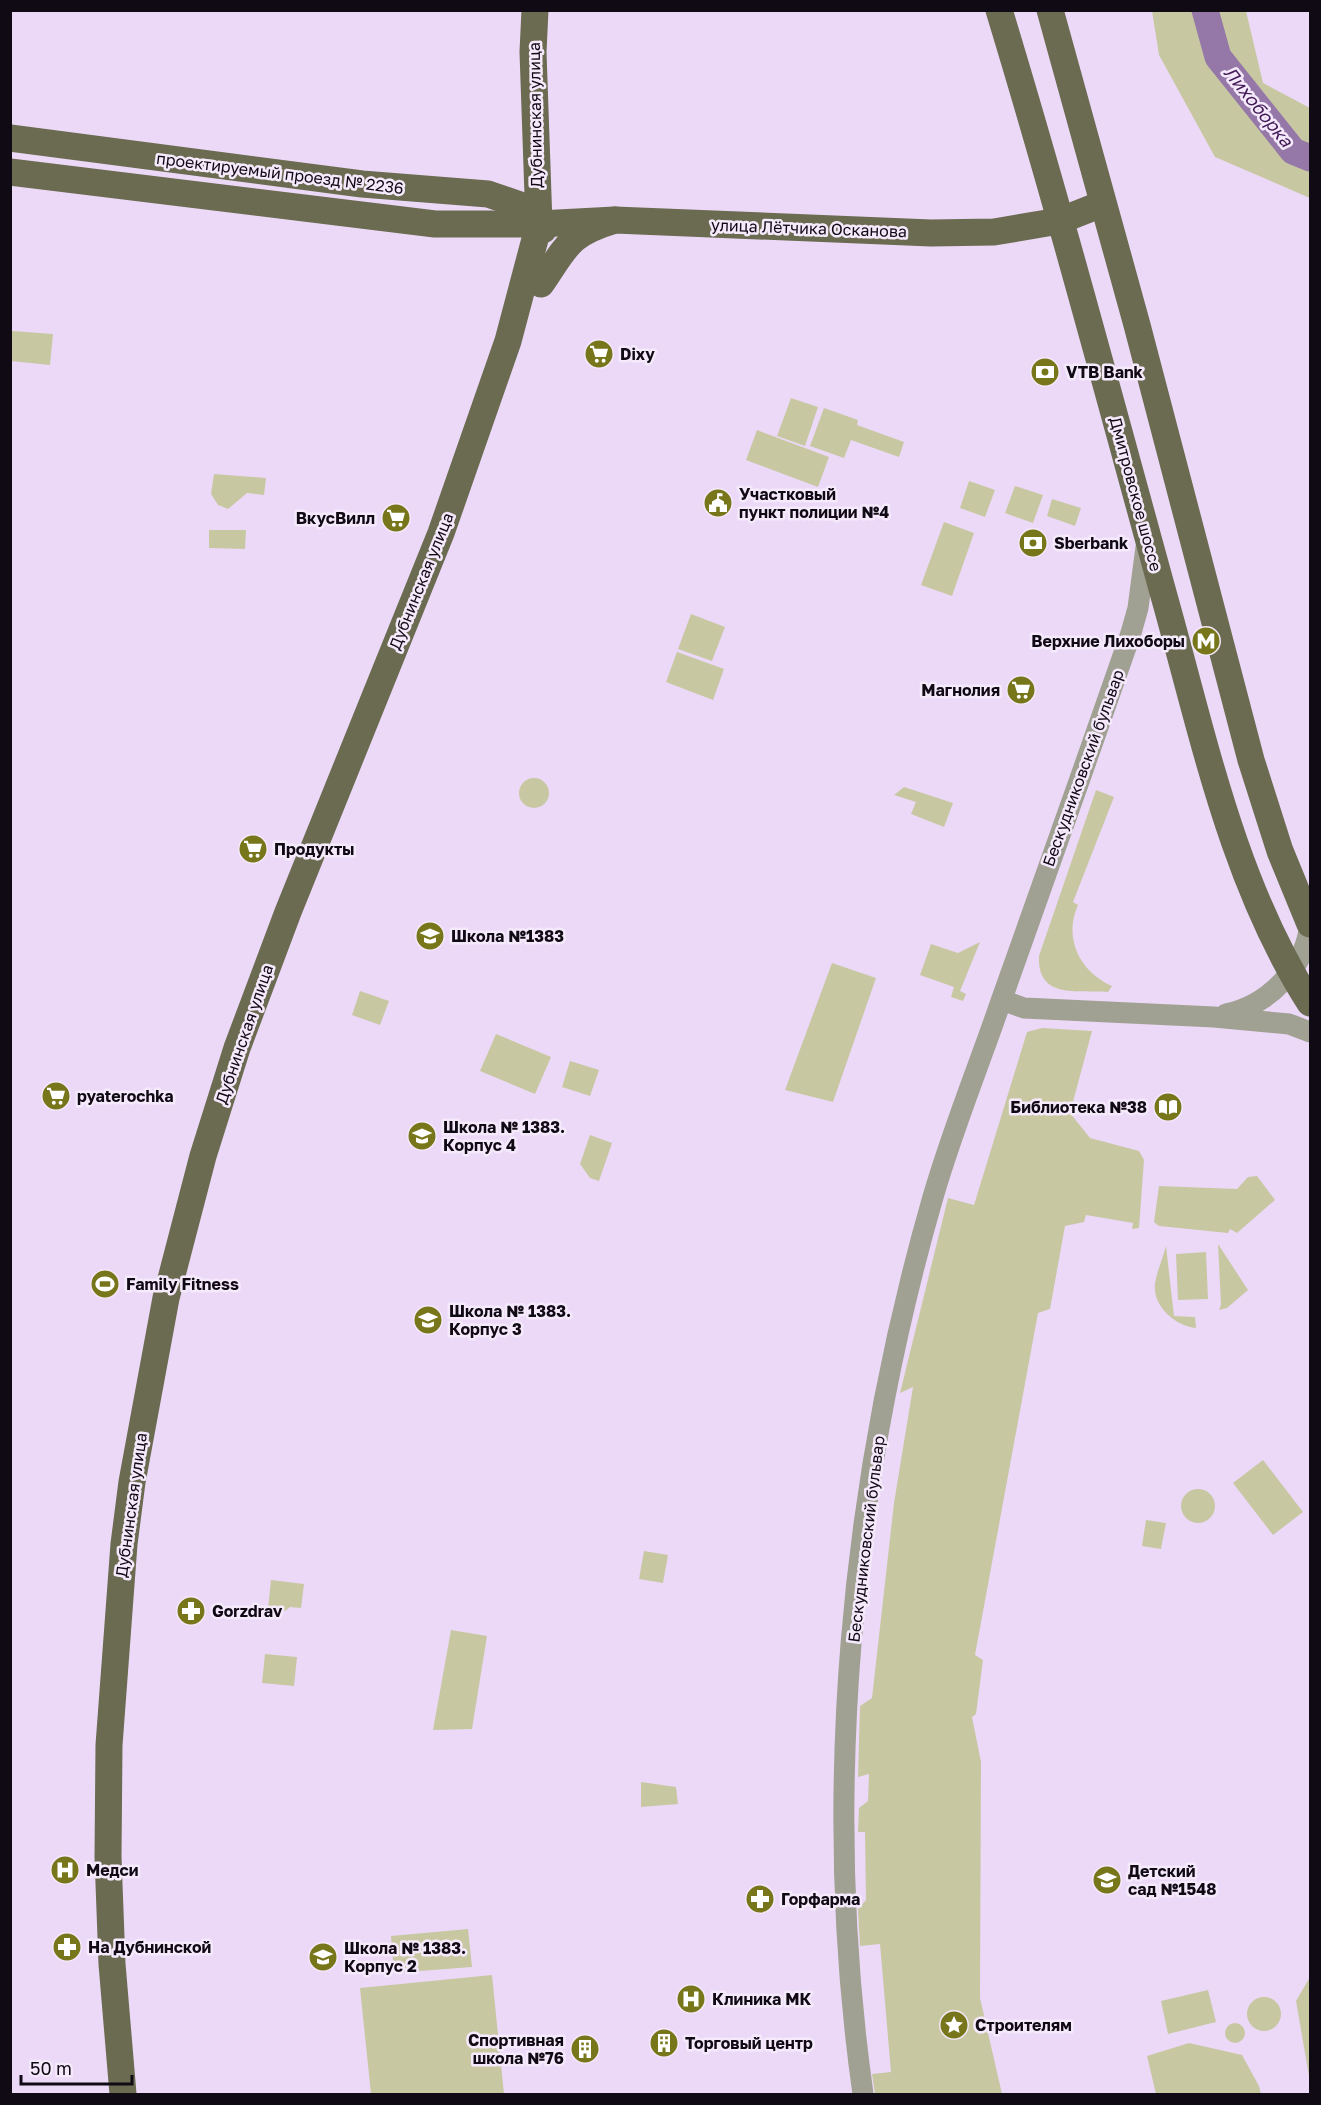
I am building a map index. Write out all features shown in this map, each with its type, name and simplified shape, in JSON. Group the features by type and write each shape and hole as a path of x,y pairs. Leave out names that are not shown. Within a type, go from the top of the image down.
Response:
{"main road":[{"name":"Дубнинская улица","path":"535,10 536,170 539,224"},
{"name":"Дмитровское шоссе","path":"999,10 1059,220 1076,271 1213,771 1243,867 1291,972 1311,1004"},
{"path":"1050,10 1251,760 1280,851 1310,923"},
{"name":"проектируемый проезд № 2236","path":"10,138 362,184 488,194 523,206 532,212 539,224"},
{"path":"488,194 516,189 536,170"},
{"name":"проектируемый проезд № 2236","path":"10,172 392,219 474,224 539,224 615,220"},
{"name":"улица Лётчика Осканова","path":"533,284 572,239 584,231 615,220 931,233 994,232 1059,220 1102,204"},
{"path":"474,224 498,233 519,249 533,284"},
{"name":"улица Лётчика Осканова","path":"480,425 533,284 547,254 546,239 539,224"},
{"name":"Дубнинская улица","path":"123,2094 111,1952 108,1857 116,1628 132,1482 170,1279 202,1156 237,1048 288,912 441,533 480,425"}],"street":[{"name":"Бескудниковский бульвар","path":"863,2094 847,1958 843,1811 846,1727 857,1594 882,1413 900,1324 933,1195 1131,633 1144,574 1147,532"},
{"path":"1214,1017 1245,1009 1262,1000 1291,972 1302,956 1309,939 1310,923"},
{"path":"1002,1000 1024,1008 1214,1017 1289,1024 1311,1032"}],"green space":[{"path":"1152,11 1246,11 1263,83 1310,108 1310,198 1215,157 1159,55"},
{"path":"12,331 53,334 50,365 11,361"},
{"path":"791,398 818,407 805,446 777,436"},
{"path":"824,408 858,420 857,425 904,442 899,457 851,440 844,458 810,446"},
{"path":"757,430 829,457 818,487 746,460"},
{"path":"214,474 266,478 264,495 247,493 228,509 218,505 211,494"},
{"path":"969,481 995,490 985,517 960,508"},
{"path":"1015,486 1043,495 1033,523 1005,513"},
{"path":"1052,499 1081,508 1075,526 1047,516"},
{"path":"944,522 974,533 952,596 921,585"},
{"path":"209,530 246,530 245,549 209,548"},
{"path":"691,614 725,627 712,661 678,649"},
{"path":"677,652 724,669 713,700 666,682"},
{"path":"534,778 545,782 549,793 545,804 534,808 523,804 519,793 523,782"},
{"path":"904,787 953,803 944,827 911,814 916,802 894,795"},
{"path":"1096,790 1114,797 1073,902 1078,905 1072,930 1077,953 1083,963 1101,980 1112,986 1108,992 1072,991 1052,986 1044,979 1040,970 1039,956"},
{"path":"980,942 960,991 966,994 963,1001 951,997 954,987 920,975 931,944 958,953"},
{"path":"832,963 876,978 833,1102 785,1090"},
{"path":"360,991 389,1001 380,1025 352,1015"},
{"path":"1042,1028 1092,1031 1070,1113 1090,1138 1139,1151 1144,1160 1139,1228 1132,1229 1133,1223 1086,1215 1084,1222 1065,1226 1050,1309 1038,1313 975,1655 983,1660 976,1714 972,1717 981,1762 980,1998 1002,2094 875,2094 872,2074 891,2072 880,1944 860,1946 858,1909 866,1900 865,1832 858,1832 859,1808 868,1801 869,1774 858,1777 860,1706 872,1698 894,1503 913,1387 900,1393 948,1198 974,1205 1027,1032"},
{"path":"496,1034 551,1057 535,1094 480,1071"},
{"path":"570,1061 599,1070 590,1096 562,1087"},
{"path":"590,1135 612,1143 599,1181 590,1178 580,1164"},
{"path":"1257,1176 1275,1200 1237,1233 1230,1229 1228,1233 1159,1226 1154,1222 1159,1186 1237,1189 1248,1177"},
{"path":"1218,1244 1248,1290 1227,1308 1219,1310 1221,1305"},
{"path":"1166,1246 1174,1316 1195,1317 1196,1328 1173,1319 1161,1307 1157,1299 1155,1283"},
{"path":"1206,1252 1208,1299 1178,1300 1176,1254"},
{"path":"1263,1460 1303,1512 1273,1535 1233,1483"},
{"path":"1198,1489 1210,1494 1215,1506 1210,1518 1198,1523 1186,1518 1181,1506 1186,1494"},
{"path":"1146,1520 1166,1523 1161,1549 1142,1546"},
{"path":"644,1551 668,1555 663,1583 639,1579"},
{"path":"271,1580 304,1584 301,1608 290,1607 285,1611 268,1609"},
{"path":"451,1630 487,1636 472,1729 433,1730"},
{"path":"265,1654 297,1657 294,1686 262,1683"},
{"path":"641,1782 676,1787 678,1804 641,1807"},
{"path":"468,1929 472,1967 394,1973 391,1936"},
{"path":"492,1975 504,2094 371,2094 360,1988"},
{"path":"1310,1977 1310,2082 1296,2001"},
{"path":"1208,1990 1216,2022 1168,2034 1161,2001"},
{"path":"1264,1997 1276,2002 1281,2014 1276,2026 1264,2031 1252,2026 1247,2014 1252,2002"},
{"path":"1235,2023 1242,2026 1245,2033 1242,2040 1235,2043 1228,2040 1225,2033 1228,2026"},
{"path":"1189,2043 1242,2055 1261,2094 1156,2094 1147,2056"}],"waterway":[{"name":"Лихоборка","path":"1205,10 1218,57 1293,151 1310,158"}],"place":[{"name":"Dixy","path":"599,354"},
{"name":"VTB Bank","path":"1045,372"},
{"name":"Участковый пункт полиции №4","path":"718,503"},
{"name":"ВкусВилл","path":"396,518"},
{"name":"Sberbank","path":"1033,543"},
{"name":"Верхние Лихоборы","path":"1206,641"},
{"name":"Магнолия","path":"1021,690"},
{"name":"Продукты","path":"253,849"},
{"name":"Школа №1383","path":"430,936"},
{"name":"pyaterochka","path":"56,1096"},
{"name":"Библиотека №38","path":"1168,1107"},
{"name":"Школа № 1383. Корпус 4","path":"422,1136"},
{"name":"Family Fitness","path":"105,1284"},
{"name":"Школа № 1383. Корпус 3","path":"428,1320"},
{"name":"Gorzdrav","path":"191,1611"},
{"name":"Медси","path":"65,1870"},
{"name":"Детский сад №1548","path":"1107,1880"},
{"name":"Горфарма","path":"760,1899"},
{"name":"На Дубнинской","path":"67,1947"},
{"name":"Школа № 1383. Корпус 2","path":"323,1957"},
{"name":"Клиника МК","path":"691,1999"},
{"name":"Строителям","path":"954,2025"},
{"name":"Торговый центр","path":"664,2043"},
{"name":"Спортивная школа №76","path":"585,2049"}]}
